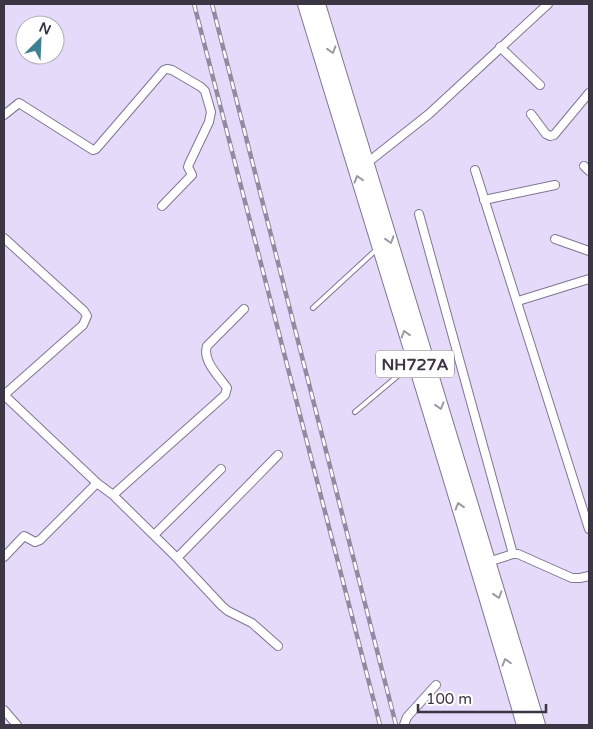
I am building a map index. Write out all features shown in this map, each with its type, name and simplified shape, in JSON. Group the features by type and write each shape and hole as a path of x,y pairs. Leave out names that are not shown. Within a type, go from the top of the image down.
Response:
{"highway":[{"name":"NH727A","path":"305,4 478,567 524,725"},
{"name":"NH727A","path":"318,4 538,725"}],"street":[{"path":"367,164 429,114 548,4"},
{"path":"500,47 540,84"},
{"path":"4,115 19,103 93,150 96,149 164,70 172,70 201,87 206,95 210,117 188,167 192,175 162,206"},
{"path":"531,114 546,134 554,135 589,93"},
{"path":"475,170 589,529"},
{"path":"484,200 555,185"},
{"path":"419,214 513,554"},
{"path":"4,238 84,311 86,316 83,325 4,395 97,483 113,495 177,558 222,606 228,611 252,622 278,646"},
{"path":"555,239 589,251"},
{"path":"518,301 589,279"},
{"path":"113,495 225,395 227,388 206,358 205,352 207,346 244,309"},
{"path":"177,558 278,455"},
{"path":"154,535 221,469"},
{"path":"4,557 24,536 34,542 40,540 97,483"},
{"path":"488,562 513,554 524,556 572,578 589,576"},
{"path":"404,725 407,717 436,684"},
{"path":"4,710 17,725"}],"lane":[{"path":"313,308 379,248"},
{"path":"356,412 414,362"}],"railway":[{"path":"194,4 380,725"},
{"path":"212,4 396,725"}]}
